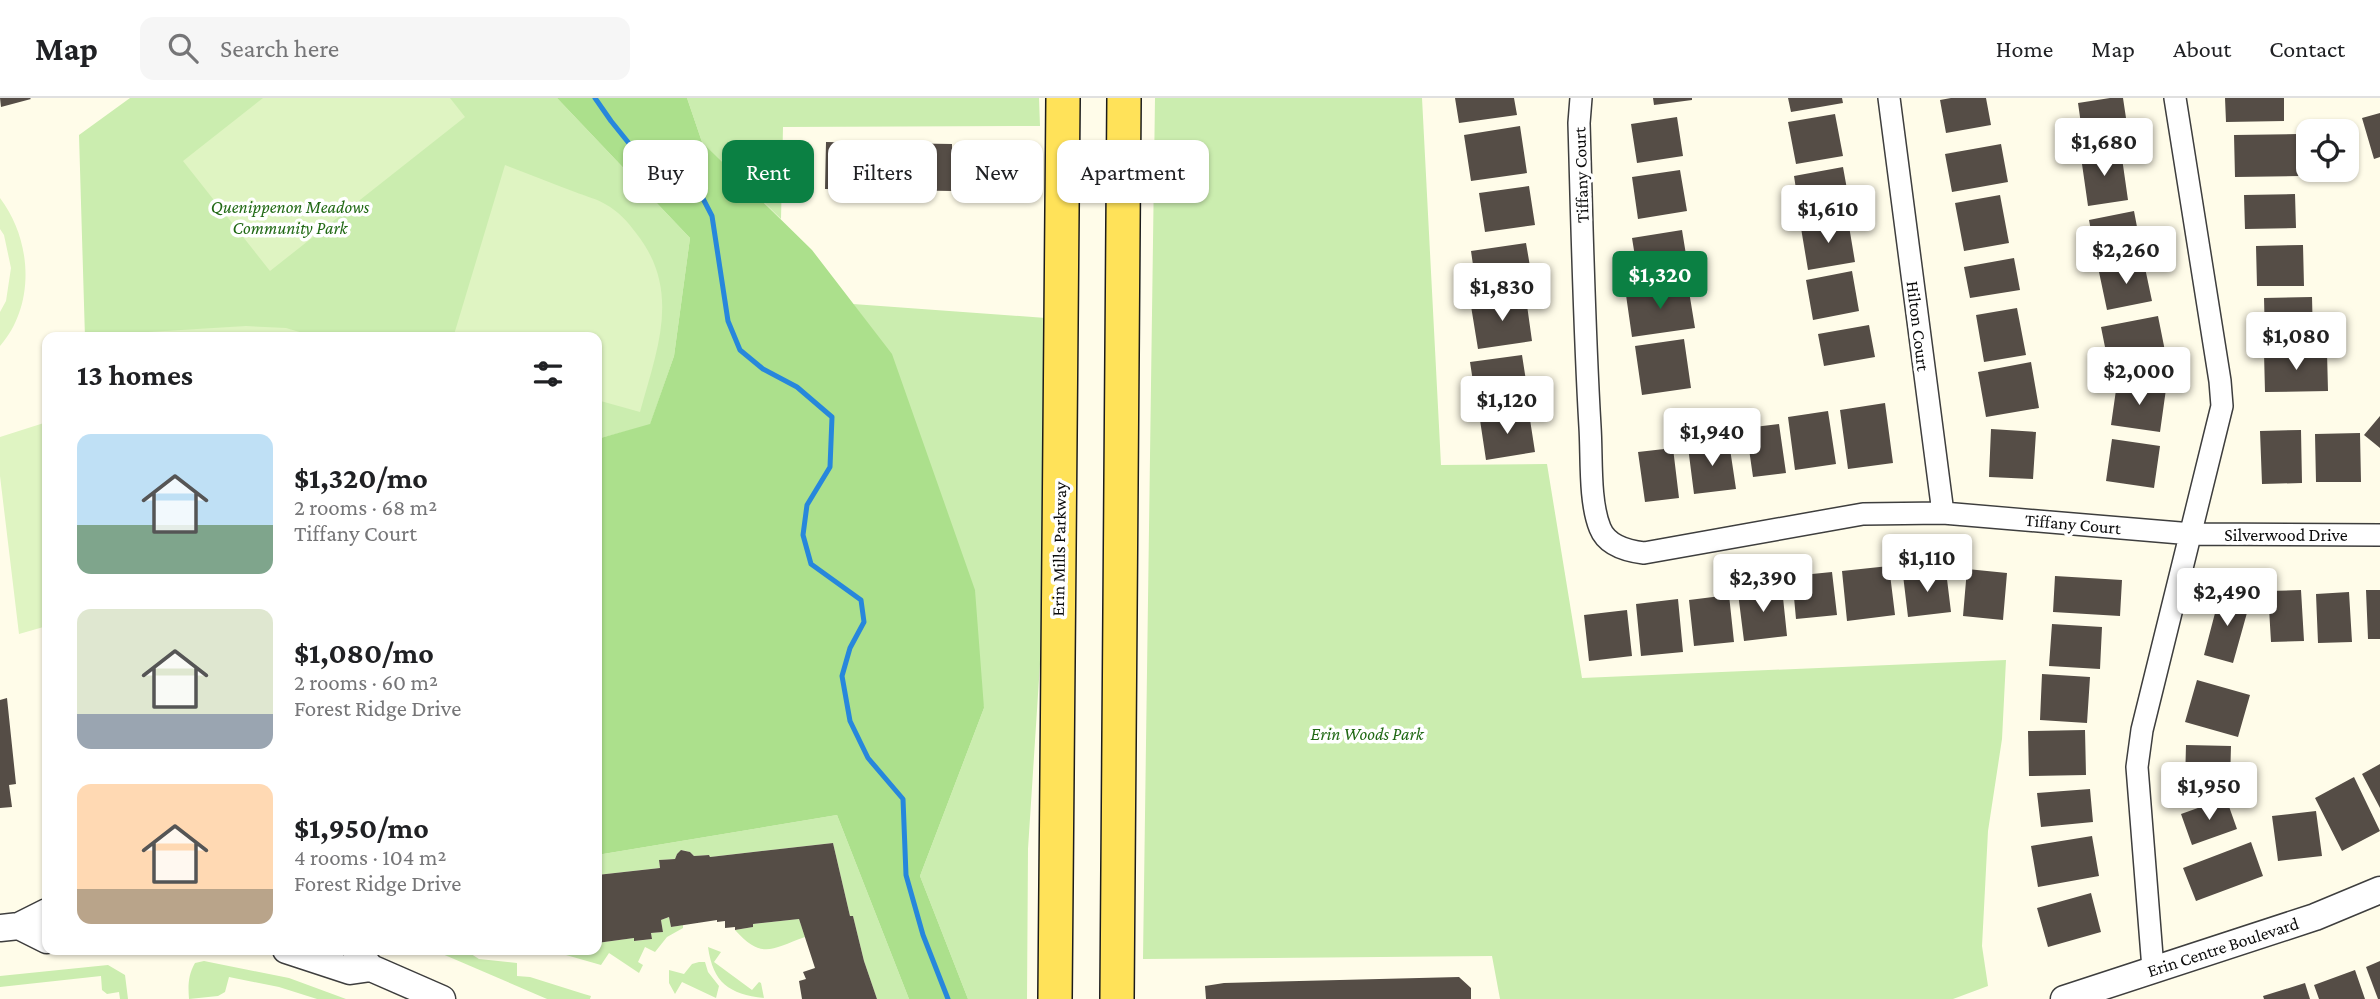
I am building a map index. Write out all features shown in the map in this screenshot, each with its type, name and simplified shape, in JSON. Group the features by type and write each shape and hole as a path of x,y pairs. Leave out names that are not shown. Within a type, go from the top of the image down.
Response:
{"main road":[{"name":"Erin Mills Parkway","path":"1055,999 1063,98"},
{"path":"1117,999 1124,98"}],"street":[{"name":"Tiffany Court","path":"1581,98 1579,123 1587,366 1597,518 1607,538 1629,551 1644,553 1863,514 1943,513 2192,534"},
{"name":"Hilton Court","path":"1889,98 1943,513"},
{"path":"2153,969 2137,767 2142,730 2222,406 2175,98"},
{"name":"Silverwood Drive","path":"2192,534 2380,535"},
{"name":"Erin Centre Boulevard","path":"2064,999 2315,917 2380,890"},
{"path":"10,927 42,914"},
{"path":"10,927 42,938"},
{"path":"301,955 350,971 363,959 442,999"}],"green space":[{"name":"Quenippenon Meadows Community Park","path":"130,98 557,98 623,167 623,203 657,203 690,238 674,356 650,425 602,438 602,332 85,332 79,135"},
{"path":"263,98 450,98 465,117 270,271 183,161"},
{"path":"557,98 687,98 701,140 623,140 623,167"},
{"path":"687,98 1039,98 1040,126 783,127 783,140 722,140 722,161 708,148 708,140 701,140"},
{"name":"Erin Woods Park","path":"1155,98 1422,98 1441,465 1547,464 1582,678 2006,660 2002,739 1988,831 1982,946 1988,986 1953,999 1500,999 1492,956 1143,959 1154,203 1209,203 1209,140 1154,140"},
{"path":"708,148 722,162 722,203 764,203 812,250 892,354 975,590 984,708 920,876 968,999 909,999 837,815 602,854 602,438 650,424 674,356 690,238 657,203 708,203"},
{"path":"505,165 610,207 636,233 650,255 658,277 662,321 640,412 602,401 602,332 455,332"},
{"path":"0,198 19,233 26,272 20,311 12,330 0,346 0,312 6,301 11,268 4,235 0,229"},
{"path":"765,203 781,203 781,219"},
{"path":"853,304 1046,318 1044,602 1028,849 1027,999 968,999 920,876 984,708 881,341"},
{"path":"246,326 286,328 300,332 148,332"},
{"path":"42,424 42,627 19,634 0,476 0,437"},
{"path":"837,815 909,999 877,999 853,916 850,916 833,843 710,857 694,856 682,850 675,859 659,860 660,868 602,874 602,854"},
{"path":"669,917 671,927 683,925 683,928 667,937 655,952 645,947 638,962 643,965 639,973 609,953 601,965 566,955 602,955 602,942 634,938 635,941 652,939 651,933 663,932 661,920"},
{"path":"799,919 805,937 775,948 760,949 735,930 753,927 753,924"},
{"path":"708,947 721,952 714,962 752,990 761,983 764,998 732,990 725,985 714,970"},
{"path":"445,955 473,955 479,959 517,963 517,976 530,977 591,996 590,999 547,999"},
{"path":"204,961 289,978 346,999 317,999 279,987 229,977 225,992 218,996 189,999 189,981 193,967 195,963"},
{"path":"705,962 708,972 719,986 716,998 682,982 675,994 669,983 669,970 684,974 692,964"},
{"path":"108,965 125,975 128,999 120,999 119,992 107,994 102,990 101,976 0,987 0,976"}],"building":[{"path":"0,98 30,98 31,99 1,107"},
{"path":"1455,98 1514,98 1517,115 1459,123"},
{"path":"1653,98 1692,98 1692,100 1654,105"},
{"path":"1788,98 1842,98 1843,103 1791,112"},
{"path":"1986,98 1991,125 1946,133 1940,100"},
{"path":"2123,98 2129,138 2084,145 2078,103"},
{"path":"2225,98 2284,98 2284,121 2226,122"},
{"path":"2380,113 2380,157 2374,159 2362,118"},
{"path":"1835,114 1843,156 1796,164 1788,122"},
{"path":"1677,117 1683,156 1637,163 1631,124"},
{"path":"1520,126 1527,173 1471,181 1464,135"},
{"path":"2296,134 2296,176 2235,177 2234,135"},
{"path":"826,142 828,142 828,189 825,189"},
{"path":"937,144 951,144 951,191 937,191"},
{"path":"2001,144 2008,182 1952,192 1945,154"},
{"path":"2121,151 2128,200 2088,206 2081,157"},
{"path":"1843,167 1850,206 1800,215 1794,176"},
{"path":"1680,170 1687,211 1638,219 1632,177"},
{"path":"1529,186 1535,225 1485,232 1479,193"},
{"path":"2295,194 2296,228 2245,229 2244,195"},
{"path":"2000,195 2009,243 1964,251 1955,203"},
{"path":"2134,211 2141,248 2096,257 2089,220"},
{"path":"1848,220 1855,262 1808,270 1801,228"},
{"path":"1682,230 1688,267 1638,275 1632,238"},
{"path":"1526,243 1533,284 1477,293 1471,251"},
{"path":"2303,245 2304,286 2257,286 2256,246"},
{"path":"2014,258 2020,290 1970,298 1964,267"},
{"path":"2144,263 2152,301 2107,310 2099,272"},
{"path":"1852,271 1859,311 1813,320 1806,280"},
{"path":"1688,285 1695,328 1632,337 1626,295"},
{"path":"2312,297 2313,338 2265,339 2264,298"},
{"path":"1526,298 1532,341 1478,349 1471,306"},
{"path":"2017,308 2026,355 1984,362 1976,315"},
{"path":"2158,316 2166,356 2109,367 2101,327"},
{"path":"1869,325 1875,357 1824,366 1818,334"},
{"path":"1684,339 1691,388 1642,395 1635,346"},
{"path":"2327,352 2328,391 2265,392 2264,353"},
{"path":"1522,355 1529,400 1477,408 1470,362"},
{"path":"2031,362 2039,408 1986,417 1978,372"},
{"path":"2117,383 2166,389 2160,432 2111,425"},
{"path":"1885,403 1893,463 1848,469 1840,410"},
{"path":"1828,411 1836,464 1795,470 1788,417"},
{"path":"1529,413 1535,452 1486,460 1480,420"},
{"path":"2380,416 2380,448 2364,435"},
{"path":"1779,424 1786,473 1753,477 1746,428"},
{"path":"1991,429 2036,432 2033,479 1989,477"},
{"path":"2301,430 2302,483 2262,484 2260,431"},
{"path":"2360,433 2361,482 2316,482 2315,434"},
{"path":"2112,439 2160,446 2154,488 2106,481"},
{"path":"1729,442 1736,489 1694,494 1688,447"},
{"path":"1673,448 1679,498 1645,502 1638,452"},
{"path":"1889,566 1895,615 1847,621 1842,571"},
{"path":"1967,569 2007,573 2003,620 1963,616"},
{"path":"1946,571 1951,612 1908,617 1903,575"},
{"path":"1832,572 1837,615 1796,619 1792,576"},
{"path":"2055,576 2122,580 2120,616 2053,612"},
{"path":"1782,588 1787,636 1744,641 1738,593"},
{"path":"2301,590 2304,641 2271,642 2268,591"},
{"path":"2366,590 2380,590 2380,639 2368,639"},
{"path":"2349,592 2352,642 2318,643 2316,594"},
{"path":"2220,594 2250,602 2233,663 2204,655"},
{"path":"1729,595 1734,642 1694,646 1689,600"},
{"path":"1678,599 1683,652 1641,656 1636,604"},
{"path":"1627,610 1632,656 1589,661 1584,615"},
{"path":"2052,624 2102,627 2100,669 2049,666"},
{"path":"2042,674 2090,677 2087,723 2040,720"},
{"path":"2197,680 2250,695 2238,737 2185,722"},
{"path":"7,698 16,784 9,785 12,807 0,808 0,700"},
{"path":"2085,730 2086,775 2029,776 2028,731"},
{"path":"2186,745 2231,746 2230,783 2185,782"},
{"path":"2380,764 2380,808 2362,774"},
{"path":"2354,777 2380,831 2342,851 2315,798"},
{"path":"2090,789 2093,822 2041,827 2037,793"},
{"path":"2226,798 2237,829 2192,845 2181,814"},
{"path":"2316,811 2322,856 2278,861 2272,816"},
{"path":"2092,836 2099,876 2038,887 2031,846"},
{"path":"2251,842 2263,876 2196,901 2183,868"},
{"path":"833,843 850,916 853,916 877,999 802,999 799,981 806,979 803,972 815,968 799,919 753,924 753,927 735,930 735,927 725,928 725,921 717,920 671,927 669,917 661,920 663,932 651,933 652,939 634,941 634,938 602,942 602,874 660,868 659,860 675,859 681,850 694,856 710,857"},
{"path":"2091,893 2101,932 2048,947 2037,908"},
{"path":"2380,961 2380,999 2378,999 2366,967"},
{"path":"2355,970 2365,999 2319,999 2314,985"},
{"path":"1459,977 1471,988 1471,999 1206,999 1205,986 1224,983"},
{"path":"2305,983 2310,999 2264,999 2263,996"}],"waterway":[{"path":"595,98 640,157 698,189 712,216 728,321 740,350 763,369 797,387 832,417 830,467 807,505 803,535 811,564 861,600 864,622 850,648 842,676 850,721 868,758 903,799 906,875 923,935 948,999"}]}
